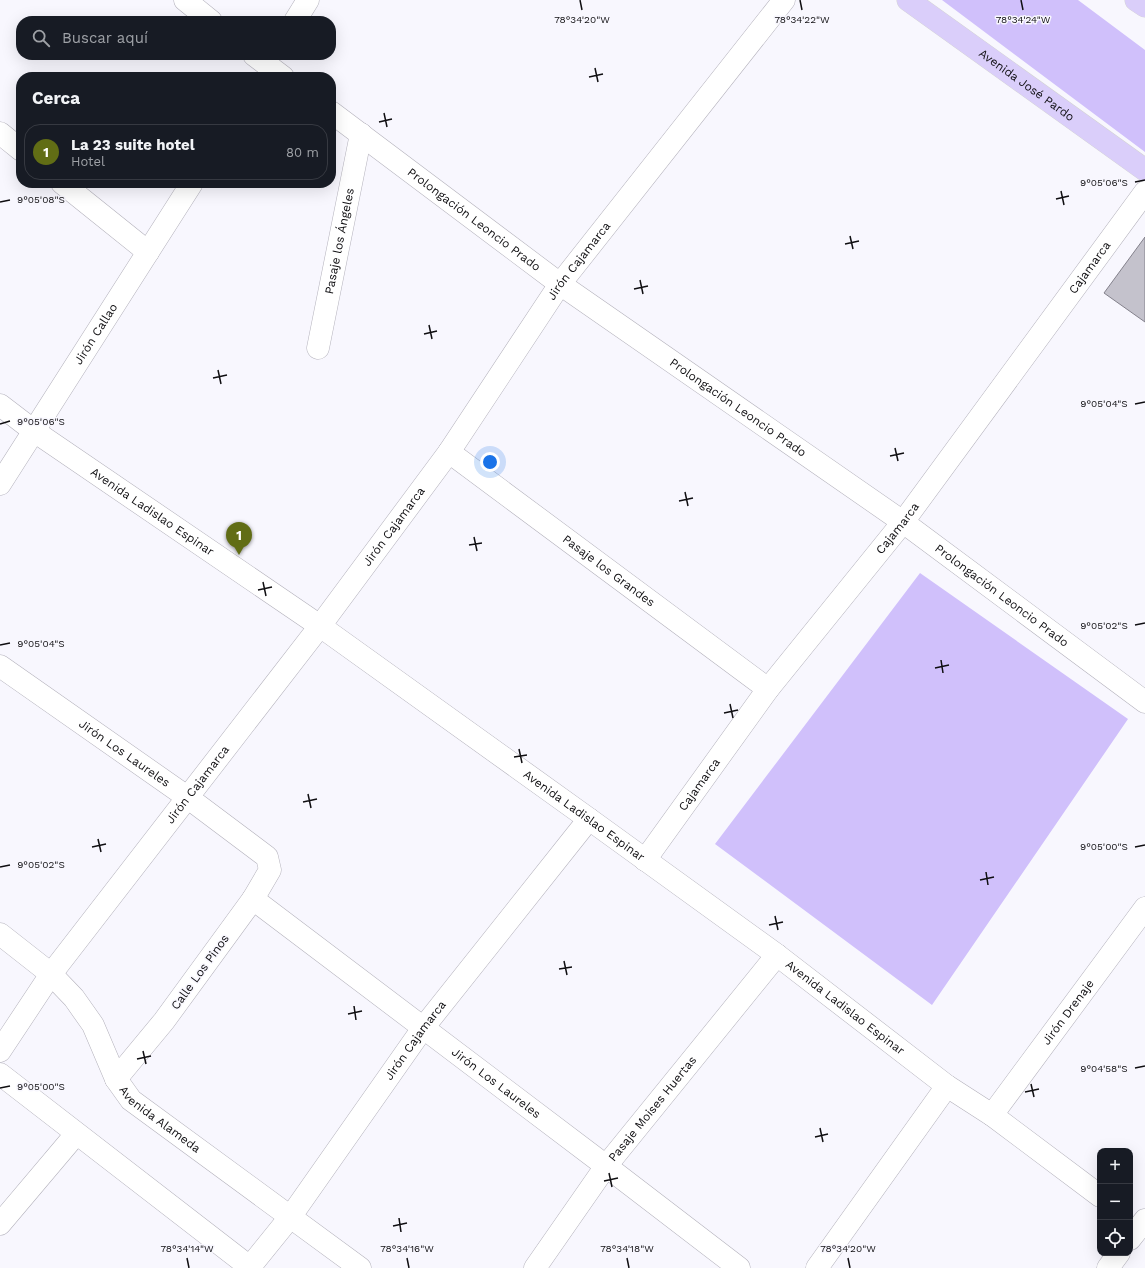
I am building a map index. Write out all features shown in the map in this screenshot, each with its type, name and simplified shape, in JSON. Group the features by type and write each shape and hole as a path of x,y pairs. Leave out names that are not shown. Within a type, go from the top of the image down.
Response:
{"main road":[{"name":"Avenida José Pardo","path":"908,0 1145,170"},
{"path":"1136,0 1145,6"}],"street":[{"path":"185,0 206,16"},
{"path":"298,16 308,0"},
{"name":"Jirón Cajamarca","path":"0,1052 51,974 320,626 449,452 560,284 784,0"},
{"name":"Prolongación Leoncio Prado","path":"336,116 560,284 903,522 1145,702"},
{"path":"0,133 16,146"},
{"name":"Pasaje los Ángeles","path":"318,348 361,134"},
{"path":"68,188 148,252"},
{"name":"Jirón Callao","path":"0,484 189,188"},
{"name":"Cajamarca","path":"645,860 768,689 903,522 1145,192"},
{"name":"Avenida Ladislao Espinar","path":"0,404 34,431 320,626 778,955 947,1086 992,1115 1097,1194"},
{"name":"Pasaje los Grandes","path":"449,452 768,689"},
{"name":"Jirón Los Laureles","path":"0,666 187,797 267,857"},
{"name":"Jirón Cajamarca","path":"250,1268 291,1216 423,1028 589,819"},
{"name":"Calle Los Pinos","path":"116,1079 164,1021 253,899 270,870 267,857"},
{"name":"Jirón Los Laureles","path":"253,899 739,1268"},
{"name":"Jirón Drenaje","path":"992,1115 1145,908"},
{"name":"Avenida Alameda","path":"0,934 51,974 74,998 93,1025 116,1079 131,1100 360,1268"},
{"name":"Pasaje Moises Huertas","path":"535,1268 606,1166 778,955"},
{"path":"0,1074 250,1268"},
{"path":"817,1268 947,1086"},
{"path":"0,1224 76,1134"},
{"path":"1108,1268 1117,1256"}],"shaded area":[{"path":"942,0 1078,0 1145,50 1145,152"},
{"path":"920,573 1128,719 932,1005 715,844"}],"building":[{"path":"1145,237 1145,322 1104,293"}],"place":[{"name":"La 23 suite hotel","path":"239,555"}]}
